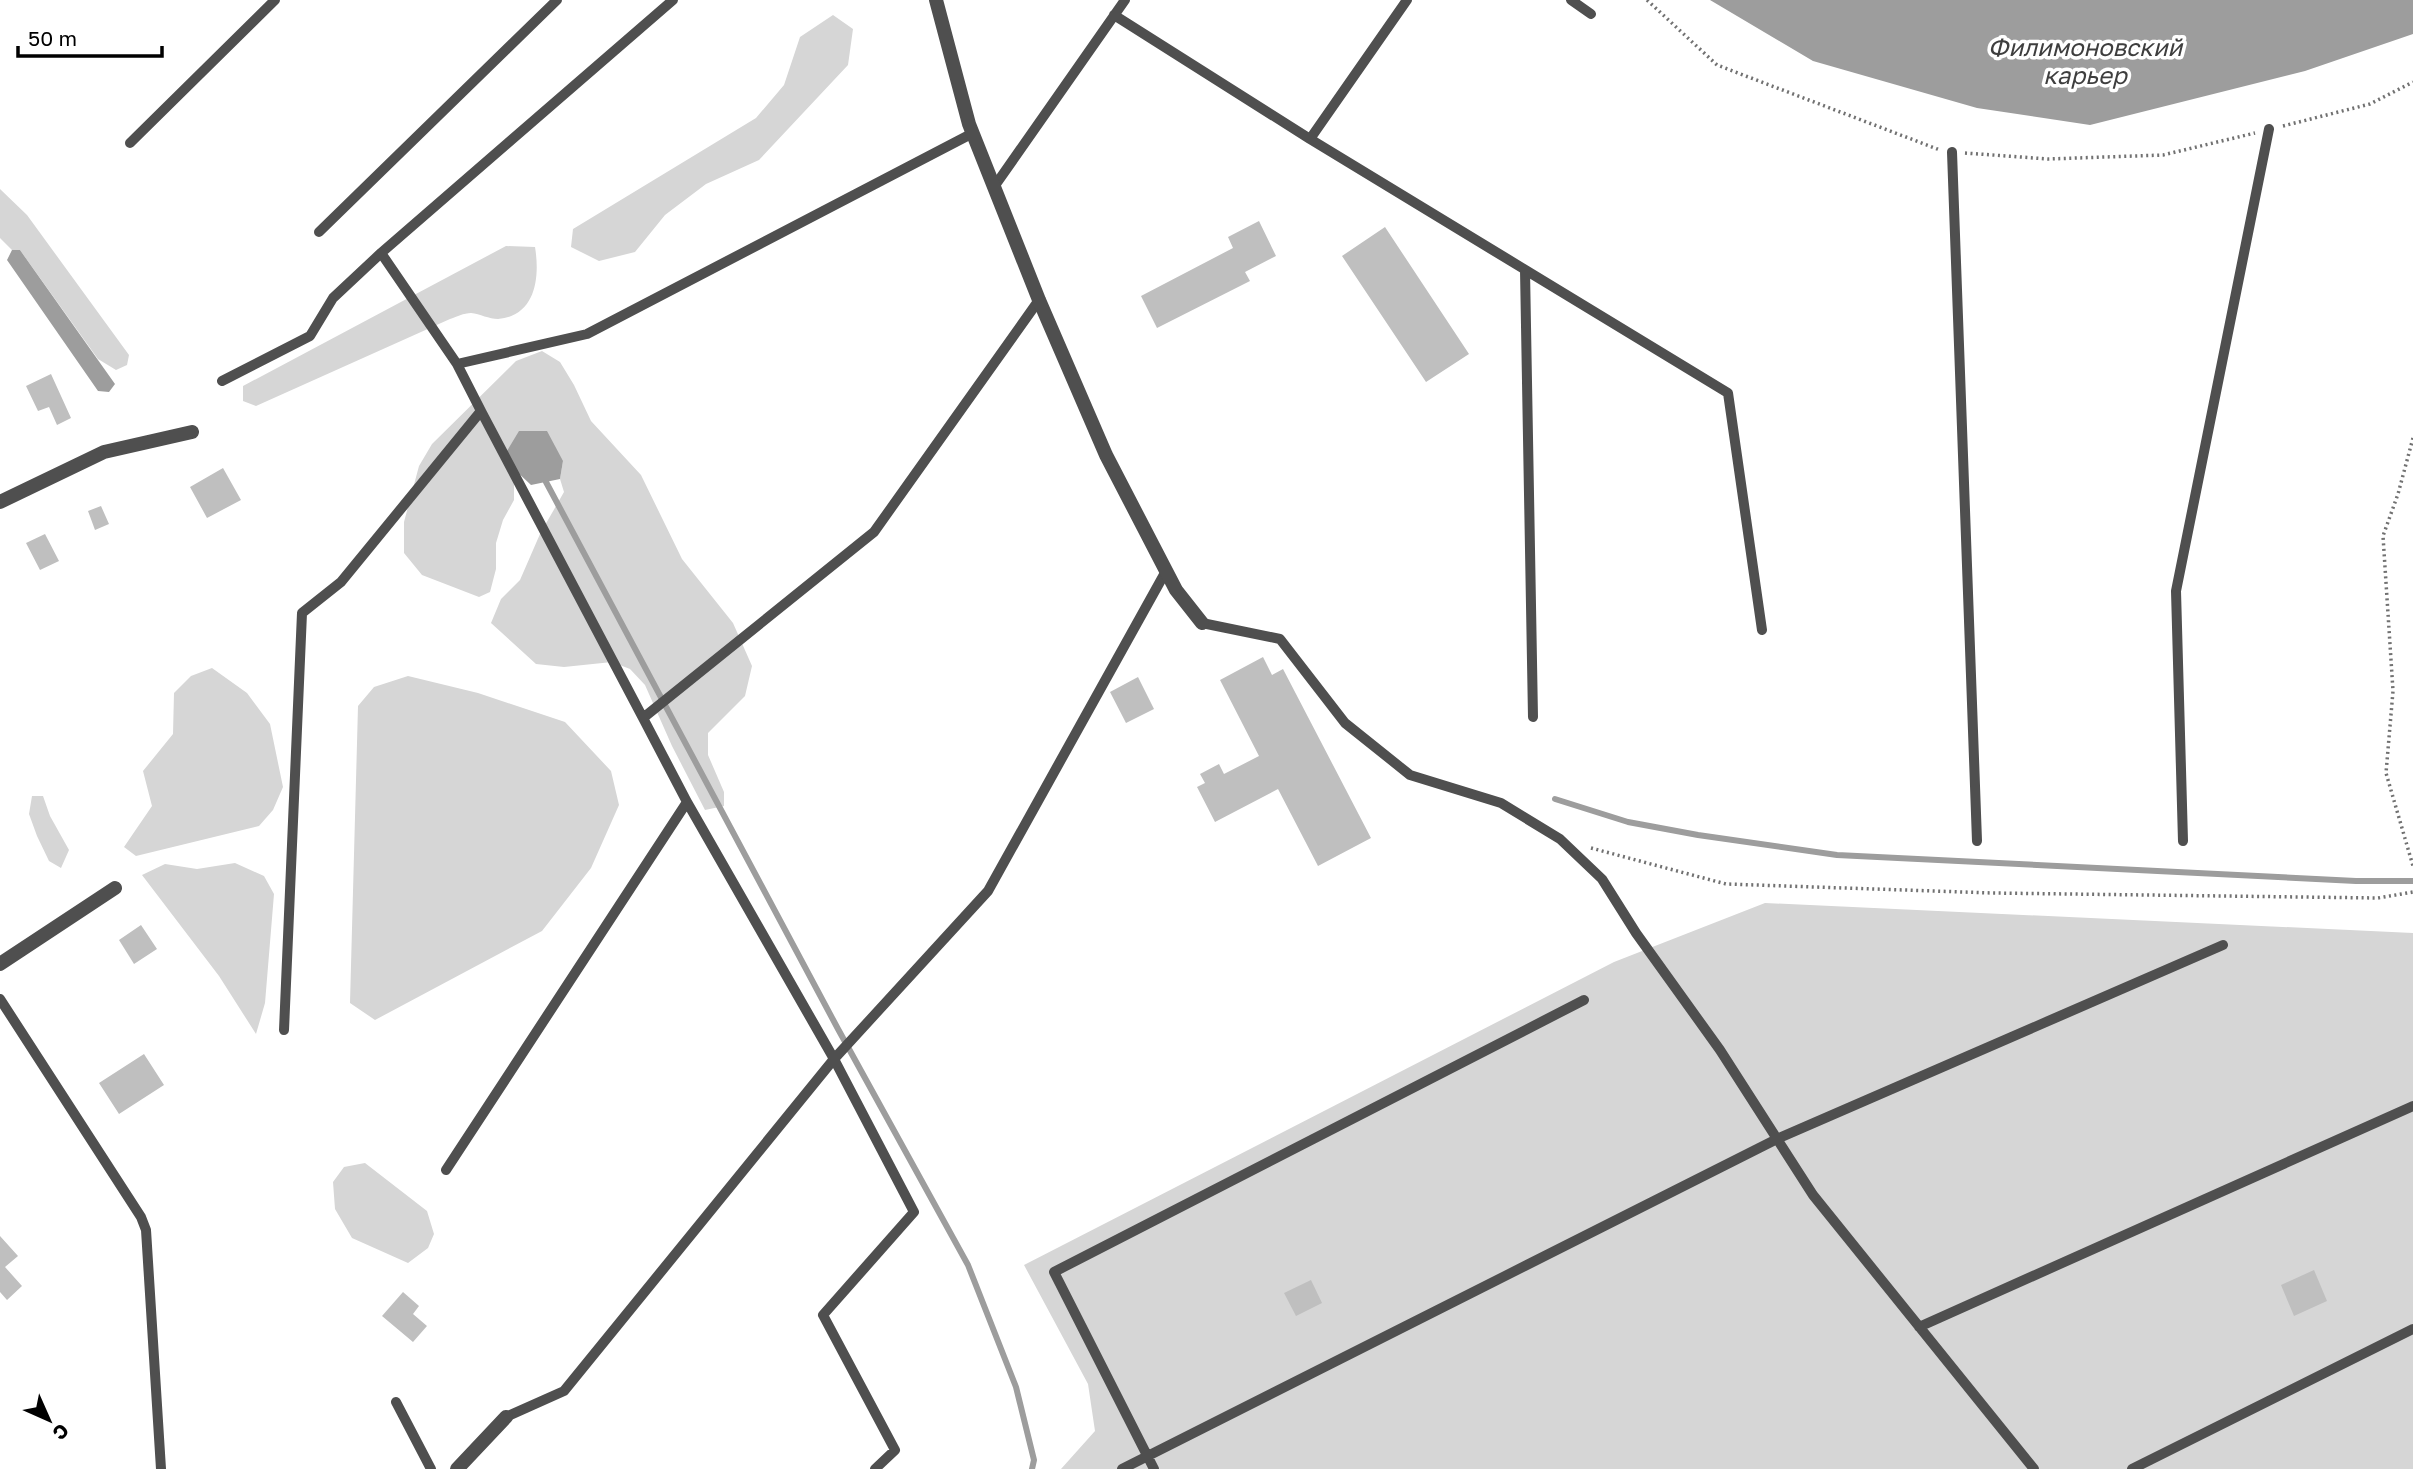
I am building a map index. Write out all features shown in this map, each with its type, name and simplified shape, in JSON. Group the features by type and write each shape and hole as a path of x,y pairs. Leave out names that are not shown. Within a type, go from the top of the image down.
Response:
{"street":[{"path":"936,0 973,133 1039,300 1105,455 1176,590 1202,623"},
{"path":"0,502 104,452 192,432"},
{"path":"0,964 115,888"},
{"path":"457,1469 506,1417"}],"lane":[{"path":"130,143 275,0"},
{"path":"319,232 556,0"},
{"path":"222,381 310,335 333,298 381,253 673,0"},
{"path":"994,187 1125,0"},
{"path":"1310,139 1406,0"},
{"path":"1571,0 1591,14"},
{"path":"1114,15 1310,139 1728,393 1762,630"},
{"path":"2183,841 2176,591 2269,129"},
{"path":"457,364 587,334 973,133"},
{"path":"1952,152 1977,841"},
{"path":"381,253 457,364 687,802 834,1059 914,1212 823,1315 895,1450 875,1469"},
{"path":"1525,270 1533,717"},
{"path":"643,718 874,532 1039,300"},
{"path":"285,1030 302,613 341,582 481,411"},
{"path":"506,1417 564,1391 834,1059 988,891 1166,571"},
{"path":"1202,623 1280,639 1345,723 1410,775 1501,803 1560,839 1602,879 1636,933 1720,1050 1813,1195 2034,1469"},
{"path":"446,1170 687,802"},
{"path":"1122,1469 1777,1139 2222,945"},
{"path":"0,999 141,1217 146,1230 161,1469"},
{"path":"1154,1469 1054,1272 1584,1000"},
{"path":"1919,1327 2413,1106"},
{"path":"2132,1469 2413,1329"},
{"path":"396,1402 431,1469"}],"path":[{"path":"1647,0 1717,65 1940,151 2048,159 2163,155 2370,104 2413,82"},
{"path":"2413,438 2383,536 2393,691 2386,772 2413,866"},
{"path":"1560,839 1726,884 1993,893 2378,898 2413,892"}],"shaded area":[{"path":"833,15 853,29 848,65 759,160 706,184 665,215 635,252 599,261 571,247 573,229 756,118 784,85 800,37"},
{"path":"0,189 27,215 129,355 127,365 116,370 98,359 20,250 12,250 0,238"},
{"path":"506,246 535,247 536,282 528,303 521,311 498,319 471,313 460,315 256,406 243,401 243,386"},
{"path":"542,351 560,362 591,421 641,475 682,559 733,623 752,666 745,696 708,733 708,755 724,792 724,806 705,810 645,685 630,669 612,662 564,667 536,664 491,623 501,599 520,580 540,534 564,492 560,479 563,461 514,469 514,500 503,520 496,543 496,569 490,592 479,597 422,575 404,553 404,522 419,466 432,444 516,361"},
{"path":"212,668 247,693 270,724 283,787 273,810 259,826 136,856 124,847 152,806 143,771 173,734 174,693 191,676"},
{"path":"408,676 478,693 565,722 611,771 619,805 591,868 542,931 375,1020 350,1003 358,706 374,687"},
{"path":"32,796 43,796 50,816 69,850 61,868 49,861 37,836 29,814"},
{"path":"235,863 264,876 274,894 265,1003 256,1034 219,976 142,875 165,864 197,869"},
{"path":"1765,903 2413,933 2413,1469 1061,1469 1095,1431 1088,1384 1024,1265 1614,962"},
{"path":"365,1163 427,1211 434,1234 428,1248 408,1263 352,1238 335,1209 333,1182 344,1167"}],"water":[{"name":"Филимоновский карьер","path":"1710,0 2413,0 2413,34 2305,71 2090,125 1977,108 1813,61"},
{"path":"12,250 20,250 115,384 109,392 98,391 7,260"},
{"path":"519,431 547,431 563,461 560,479 531,485 514,469 507,451"}],"building":[{"path":"1259,221 1276,256 1245,272 1250,281 1157,328 1141,296 1233,248 1228,237"},
{"path":"1385,227 1469,354 1426,382 1342,256"},
{"path":"51,374 71,418 57,425 49,407 38,411 26,386"},
{"path":"223,468 241,500 207,518 190,487"},
{"path":"101,506 109,524 95,530 88,511"},
{"path":"45,534 59,561 40,570 26,543"},
{"path":"1263,657 1272,675 1283,669 1371,838 1318,866 1278,789 1215,822 1197,787 1205,783 1200,774 1219,764 1224,774 1259,756 1220,680"},
{"path":"1138,677 1154,709 1126,723 1110,692"},
{"path":"141,925 157,949 134,964 119,940"},
{"path":"144,1054 164,1085 119,1114 99,1083"},
{"path":"0,1236 18,1256 5,1267 22,1286 7,1300 0,1292"},
{"path":"2314,1270 2327,1301 2294,1316 2281,1285"},
{"path":"1311,1280 1322,1303 1296,1316 1284,1293"},
{"path":"403,1292 419,1306 413,1314 427,1326 413,1342 382,1316"}],"waterway":[{"path":"546,482 838,1029 968,1265 1016,1387 1034,1460 1032,1469"},
{"path":"1555,799 1628,822 1837,855 2356,881 2413,881"}]}
